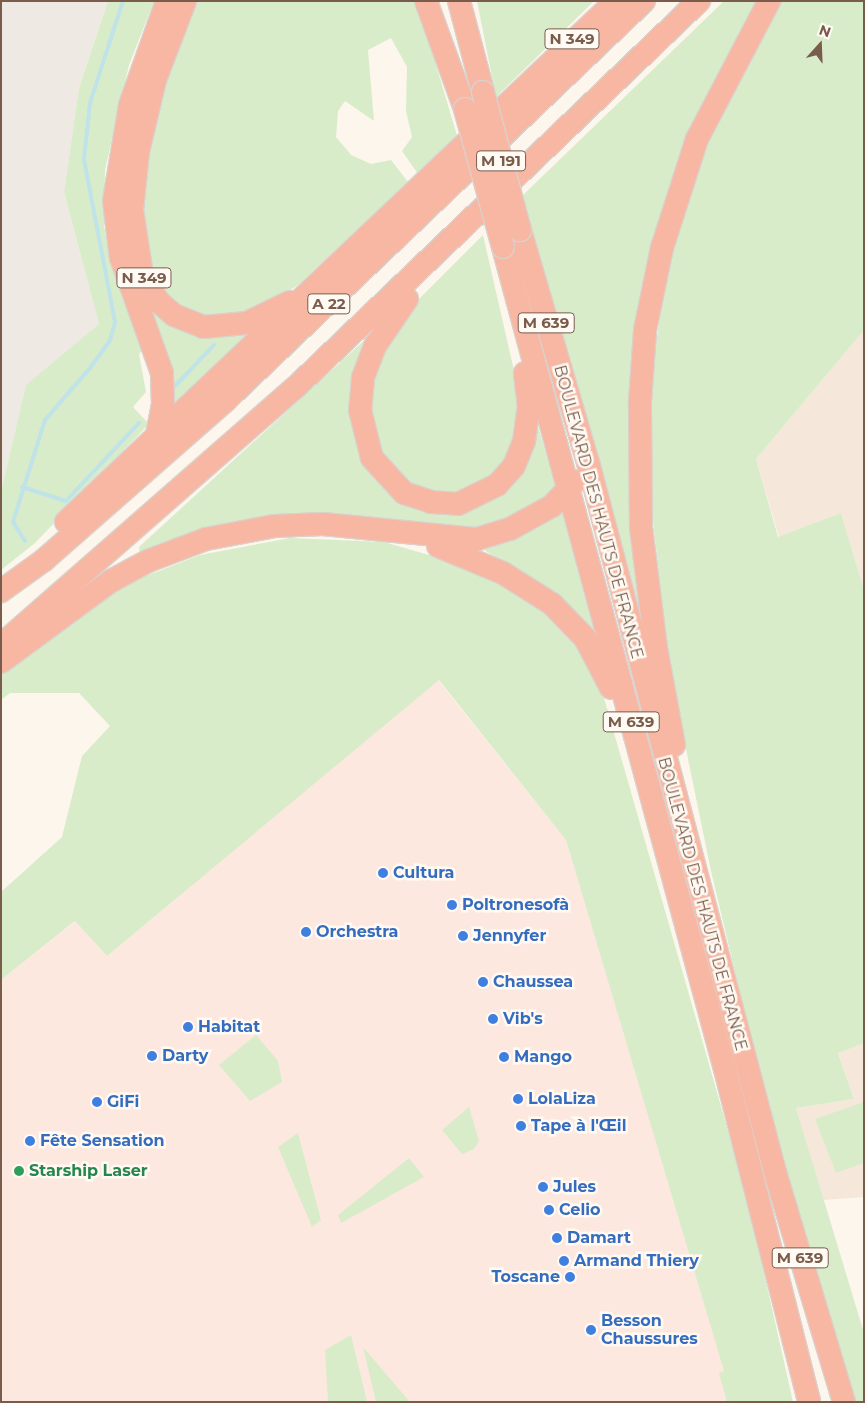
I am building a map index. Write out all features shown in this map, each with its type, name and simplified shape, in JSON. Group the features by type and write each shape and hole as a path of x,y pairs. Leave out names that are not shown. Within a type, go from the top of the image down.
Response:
{"highway":[{"path":"157,435 163,404 162,373 121,258 114,200 130,104 167,1"},
{"name":"N 349","path":"185,1 155,80 134,187 137,258 159,302 174,315 203,327 246,323 284,306 378,230"},
{"path":"426,1 465,109"},
{"name":"M 191","path":"437,1 503,247"},
{"name":"M 191","path":"459,1 520,230"},
{"path":"470,1 483,92"},
{"name":"N 349","path":"537,77 607,1"},
{"path":"1,591 157,435 378,230 616,1"},
{"name":"A 22","path":"1,591 44,560 225,401 644,1"},
{"name":"A 22","path":"1,645 296,387 699,1"},
{"path":"708,925 699,852 664,694 649,599 639,475 640,381 651,292 681,184 719,92 769,1"},
{"path":"462,230 442,262 387,325 363,378 360,410 368,450 389,482 412,497 450,504 476,499 502,480 521,452 529,407 504,291 503,247"},
{"name":"BOULEVARD DES HAUTS DE FRANCE","path":"520,230 572,415 708,925 844,1402"},
{"name":"BOULEVARD DES HAUTS DE FRANCE","path":"503,247 638,746 809,1402"},
{"path":"1,662 111,582 148,561 198,542 294,524 391,531 460,540 484,538 527,520 569,493 579,462 572,415"},
{"path":"391,531 492,567 558,609 597,657 638,746"}],"shaded area":[{"path":"1,1 108,1 79,88 64,192 99,324 26,386 1,492"},
{"path":"864,330 864,590 841,513 779,537 756,459"},
{"path":"438,680 566,840 734,1402 1,1402 1,980 76,921 107,956"},
{"path":"864,1043 864,1197 823,1200 796,1108 854,1099 838,1052"}],"green space":[{"path":"108,1 154,1 129,65 105,170 104,225 111,266 145,348 139,354 146,392 133,407 149,424 35,543 1,570 1,492 26,385 99,324 64,192 79,88"},
{"path":"197,1 417,1 458,139 418,174 402,151 412,137 406,111 407,67 391,38 368,50 374,121 345,101 338,111 336,137 351,155 371,164 391,160 408,182 299,284 273,302 239,317 216,319 176,305 155,282 142,239 142,197 161,94"},
{"path":"477,1 594,1 496,97"},
{"path":"724,1 759,1 723,64 680,157 648,268 631,384 630,515 646,637 642,638 522,196"},
{"path":"781,1 864,1 864,330 756,459 778,537 841,513 864,590 864,1043 838,1053 854,1099 796,1108 864,1333 864,1402 852,1402 765,1097 711,871 671,676 650,496 651,376 671,245 709,139"},
{"path":"483,235 517,384 520,413 508,458 492,477 473,490 445,494 413,487 383,460 370,420 372,384 381,357 415,303"},
{"path":"139,287 162,316 254,329 175,411"},
{"path":"370,335 364,462 397,498 469,509 482,505 496,496 536,420 558,494 484,530 332,514 140,556 139,547"},
{"path":"562,511 597,639 553,592 484,550"},
{"path":"290,538 384,542 470,567 506,585 566,627 600,684 747,1197 793,1402 727,1402 719,1373 724,1371 566,840 439,680 107,956 75,921 1,980 1,892 62,837 82,756 110,726 79,693 10,693 1,700 1,674 125,584 200,555"},
{"path":"256,1035 278,1061 282,1082 250,1101 219,1065"},
{"path":"864,1102 864,1163 836,1173 815,1119"},
{"path":"469,1107 479,1141 474,1149 462,1154 442,1130"},
{"path":"298,1133 321,1220 312,1227 278,1147"},
{"path":"409,1158 424,1177 341,1223 338,1215"},
{"path":"351,1335 367,1402 328,1402 325,1350"},
{"path":"363,1347 410,1402 376,1402"}],"waterway":[{"path":"25,541 13,522 45,420 90,368 110,340 115,322 84,159 90,103 123,1"},
{"path":"175,386 214,345"},
{"path":"22,487 66,501 139,423"}],"place":[{"name":"Cultura","path":"383,873"},
{"name":"Poltronesofà","path":"452,905"},
{"name":"Orchestra","path":"306,932"},
{"name":"Jennyfer","path":"463,936"},
{"name":"Chaussea","path":"483,982"},
{"name":"Vib's","path":"493,1019"},
{"name":"Habitat","path":"188,1027"},
{"name":"Darty","path":"152,1056"},
{"name":"Mango","path":"504,1057"},
{"name":"LolaLiza","path":"518,1099"},
{"name":"GiFi","path":"97,1102"},
{"name":"Tape à l'Œil","path":"521,1126"},
{"name":"Fête Sensation","path":"30,1141"},
{"name":"Starship Laser","path":"19,1171"},
{"name":"Jules","path":"543,1187"},
{"name":"Celio","path":"549,1210"},
{"name":"Damart","path":"557,1238"},
{"name":"Armand Thiery","path":"564,1261"},
{"name":"Toscane","path":"570,1277"},
{"name":"Besson Chaussures","path":"591,1330"}]}
